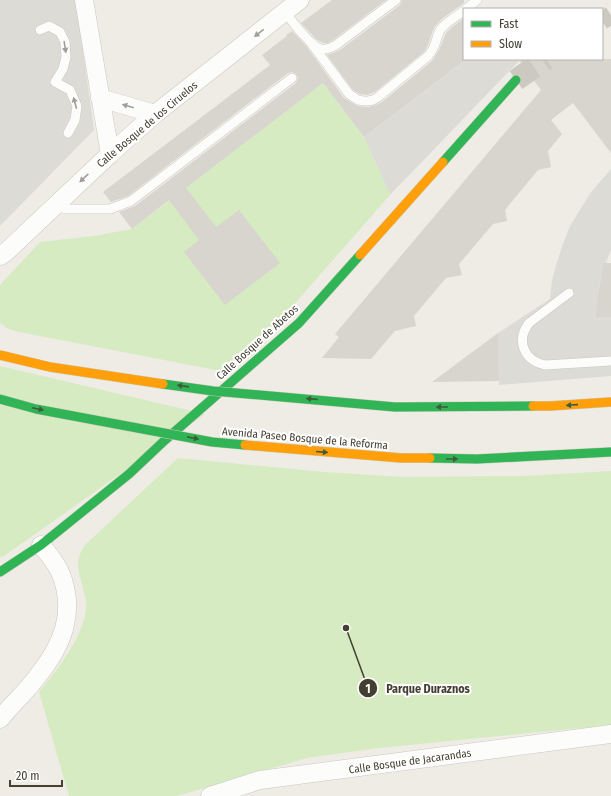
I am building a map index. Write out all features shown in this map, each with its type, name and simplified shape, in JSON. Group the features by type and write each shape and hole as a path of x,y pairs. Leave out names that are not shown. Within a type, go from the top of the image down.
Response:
{"main road":[{"name":"Calle Bosque de Abetos","path":"0,572 41,545 129,474 164,441 299,322 516,80"},
{"path":"0,355 50,367 212,391 395,407 550,406 611,402"},
{"name":"Avenida Paseo Bosque de la Reforma","path":"0,399 36,409 212,442 400,458 477,459 611,452"}],"street":[{"path":"84,0 110,154"},
{"name":"Calle Bosque de los Ciruelos","path":"0,256 110,154 156,114 300,0"},
{"path":"100,98 156,114"},
{"path":"0,718 44,667 58,644 67,618 68,606 64,582 51,557 41,545"},
{"name":"Calle Bosque de Jacarandas","path":"212,796 260,780 611,734"}],"lane":[{"path":"311,43 324,49 336,45 396,0"},
{"path":"467,8 477,0"},
{"path":"285,12 311,43 349,94 358,100 368,101 378,97 428,56 433,51 440,32 448,23 463,12"},
{"path":"40,30 49,26 60,32 65,42 66,57 55,82 70,90 77,106 75,120 68,133"},
{"path":"54,206 68,209 110,209 131,201 292,78"},
{"path":"569,293 529,323 523,333 523,346 528,357 539,364 545,365 611,361"}],"green space":[{"path":"323,83 364,137 390,195 290,309 221,371 14,331 0,323 0,285 40,242 94,236 132,229"},
{"path":"0,366 205,414 4,556 0,557"},
{"path":"178,458 324,472 404,477 524,476 611,471 611,725 378,748 307,758 177,796 69,796 39,692 70,650 82,625 86,601 78,568 79,556 86,544"}],"shaded area":[{"path":"0,0 76,0 94,130 0,226"},
{"path":"466,60 519,61 390,195 364,137"},
{"path":"611,169 611,250 600,282 597,299 597,317 611,317 611,376 499,385 498,333 550,299 552,280 570,226 591,192"}],"building":[{"path":"332,0 386,0 333,40 323,43 316,39 301,23"},
{"path":"402,0 464,0 464,3 436,25 424,52 375,92 367,95 360,94 353,90 327,55 340,50 400,5"},
{"path":"463,19 464,61 364,137 323,83 186,188 216,227 239,210 280,263 225,305 184,252 199,240 169,200 132,229 119,212 135,206 296,83 298,78 296,74 292,72 288,73 128,196 111,202 103,192 270,65 262,55 292,31 306,46 344,98 357,106 368,107 382,102 432,61 439,50 446,33"},
{"path":"611,59 611,153 573,103 551,120 562,134 548,151 551,167 538,170 505,210 507,221 493,224 459,264 462,275 446,278 414,316 416,326 395,331 371,359 322,358 339,337 335,334 541,90 519,60"},
{"path":"604,263 611,263 611,317 596,317 597,299"},
{"path":"498,333 499,381 432,382"}],"tunnel":[{"path":"603,20 611,15"},
{"path":"516,80 545,60"}],"traffic: fast":[{"path":"443,162 516,80"},
{"path":"0,572 41,545 129,474 164,441 299,323 360,255"},
{"path":"163,384 213,391 395,407 533,406"},
{"path":"0,399 36,409 212,442 245,445"},
{"path":"430,458 477,459 611,452"}],"traffic: slow":[{"path":"360,255 443,162"},
{"path":"0,355 50,367 163,384"},
{"path":"533,406 611,402"},
{"path":"245,445 401,458 430,458"}],"place":[{"name":"Parque Duraznos","path":"346,628"}]}
